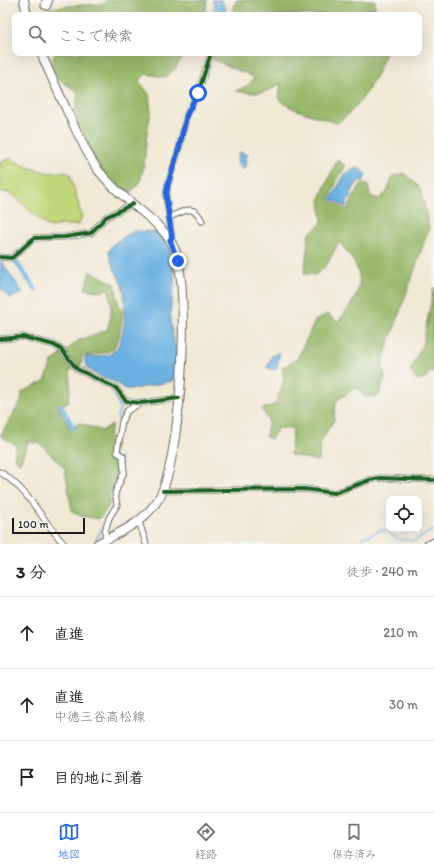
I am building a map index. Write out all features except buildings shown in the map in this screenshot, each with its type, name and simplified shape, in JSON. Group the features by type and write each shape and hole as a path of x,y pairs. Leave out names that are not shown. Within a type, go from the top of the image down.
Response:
{"main road":[{"path":"24,0 26,12"},
{"path":"41,56 82,141 97,168 114,187 155,223 170,240 178,261 181,290 182,357 172,461 163,491 155,505 139,521 97,544"}],"street":[{"path":"45,0 44,7 47,7 50,0"},
{"path":"170,240 172,238 166,196 168,184 187,114 198,93 210,56"},
{"path":"0,257 12,258 34,238 65,237 91,233 106,217 133,204"},
{"path":"170,217 190,209 200,216 202,221"},
{"path":"0,339 23,337 54,345 62,350 77,370 116,388 125,400 141,403 179,398"},
{"path":"106,540 105,531 109,518 117,505 115,493 124,472 123,456 117,452 122,422 127,411 141,403"},
{"path":"0,472 13,480 32,502 47,526 64,544"},
{"path":"163,491 297,489 334,493 380,478 434,480"},
{"path":"139,521 146,544"},
{"path":"427,544 434,541"}],"green space":[{"path":"106,0 207,0 205,12 41,12 60,7 105,4"},
{"path":"237,0 375,0 375,12 233,12 233,7"},
{"path":"54,56 183,56 174,70 165,77 146,74 139,81 149,94 151,112 140,183 130,193 107,177 97,164 75,115 78,92 61,81 57,76 54,71"},
{"path":"213,56 385,56 367,92 354,108 337,123 294,109 279,100 281,83 270,90 260,93 236,91 249,85 254,77 212,59"},
{"path":"11,158 24,166 35,169 51,173 62,172 70,174 82,217 78,225 47,226 12,194 0,191 0,163"},
{"path":"337,160 346,166 339,176 329,200 347,210 361,184 368,185 370,196 379,199 387,192 393,176 405,173 421,189 429,228 382,363 385,377 379,396 364,397 357,387 336,401 334,420 321,441 319,461 290,455 293,428 278,428 271,439 265,437 269,422 262,409 275,405 284,380 282,368 297,359 315,321 327,314 338,322 358,291 360,282 359,274 349,254 339,242 326,266 315,275 304,274 309,234 322,223 320,198"},
{"path":"90,271 115,284 119,305 123,312 119,337 113,349 104,353 82,356 81,365 70,370 70,392 68,402 58,407 70,429 79,423 102,431 112,424 109,436 116,443 113,454 116,472 109,495 109,506 99,519 81,516 72,511 65,469 39,443 28,442 20,463 14,459 16,445 0,436 21,401 22,392 45,381 52,362 79,340 107,330 111,309 110,293 108,288 102,292 85,289"},
{"path":"434,287 434,372 429,372 425,379 417,380 410,371 423,343"}],"water":[{"path":"212,0 221,0 225,7 225,12 212,12 215,7"},
{"path":"239,152 248,155 245,157 247,161 243,170 237,163"},
{"path":"356,168 362,170 366,175 363,182 360,180 355,186 350,199 347,201 346,207 331,199 345,174"},
{"path":"134,231 157,232 171,255 174,277 170,316 176,350 177,367 176,375 172,381 126,389 90,370 85,362 85,357 108,355 118,346 123,329 125,300 122,285 114,269 109,251 113,244"},
{"path":"1,261 23,293 10,298 0,288"},
{"path":"280,352 276,370 267,368 272,356"}],"waterway":[{"path":"16,262 35,289"},
{"path":"115,389 114,392 120,410 117,416 120,423"},
{"path":"61,406 73,428"},
{"path":"113,507 112,491 119,474 120,456"},
{"path":"96,540 107,517"},
{"path":"360,544 363,538 381,530 387,531 398,539 413,541 434,530"}],"cycle path":[{"path":"170,240 172,238 166,196 168,184 179,149 187,114 198,93 210,56"},
{"path":"0,257 12,258 34,238 65,237 91,233 106,217 133,204"},
{"path":"0,339 23,337 54,345 62,350 77,369 116,388 125,400 130,402 141,403 179,398"},
{"path":"163,491 304,489 334,493 380,478 434,480"}],"route":[{"path":"178,261 170,240 172,238 166,196 187,114 198,93"}]}
